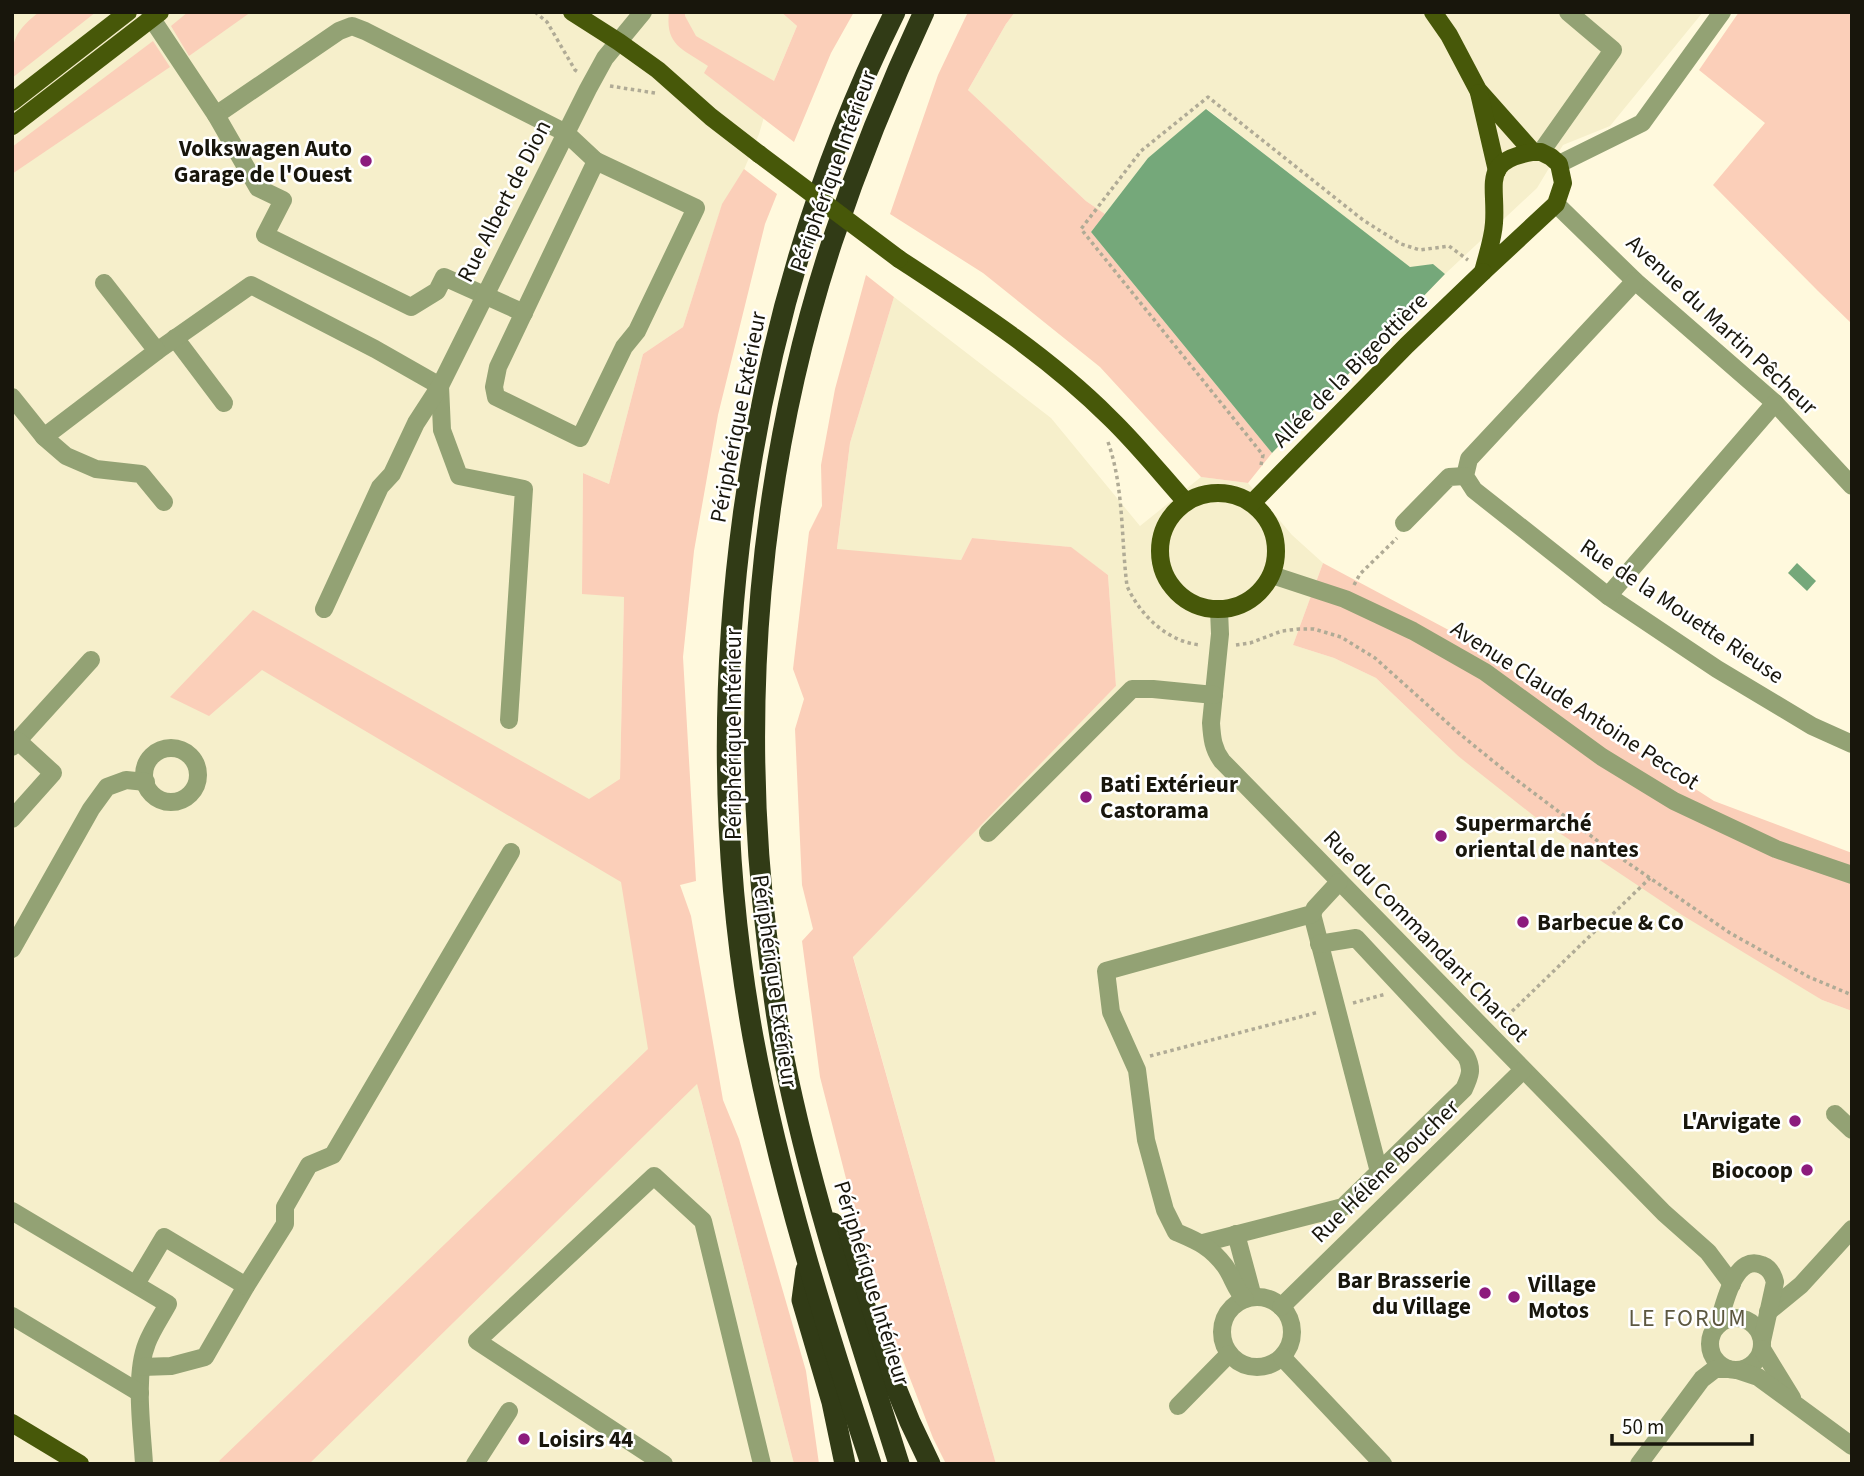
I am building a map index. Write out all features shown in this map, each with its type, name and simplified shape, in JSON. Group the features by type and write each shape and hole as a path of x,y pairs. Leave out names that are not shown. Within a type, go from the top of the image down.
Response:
{"highway":[{"path":"867,72 866,40 879,12"},
{"name":"Périphérique Extérieur","path":"871,1464 807,1261 765,1094 746,988 730,840 729,657 735,584 750,470 768,376 788,297 833,156 895,12"},
{"name":"Périphérique Intérieur","path":"899,1464 837,1265 803,1144 784,1057 763,909 756,821 755,759 762,585 769,521 784,432 813,305 831,244 866,146 924,12"},
{"path":"822,1211 844,1235 873,1332 930,1464"},
{"path":"807,1261 802,1300 832,1402 845,1464"}],"main road":[{"path":"12,102 128,12"},
{"path":"572,12 658,70 711,117 898,259 1042,357 1110,418 1186,502"},
{"path":"1433,12 1478,90 1537,152"},
{"path":"12,126 154,14"},
{"path":"1478,90 1497,171"},
{"path":"1483,272 1494,225 1492,180 1507,160 1518,154 1537,152 1551,157 1559,164 1563,183 1556,204"},
{"name":"Allée de la Bigeottière","path":"1252,503 1408,345 1556,204"},
{"path":"1219,492 1236,495 1252,503 1266,517 1275,536 1277,555 1272,575 1263,589 1236,607 1219,610 1198,606 1179,595 1166,578 1159,558 1161,536 1170,516 1186,502 1219,492"},
{"path":"12,1423 80,1464"}],"street":[{"name":"Rue Albert de Dion","path":"324,609 380,487 391,474 416,423 440,386 593,80 605,58 643,12"},
{"path":"1537,152 1614,50 1568,12"},
{"path":"1559,164 1642,123 1722,12"},
{"path":"154,14 258,188 283,200 265,235 411,307 437,291 444,277 524,313"},
{"path":"216,115 339,31 352,26 566,133 596,161 696,208 637,331 624,346 580,438 496,397 494,387 498,367 596,161"},
{"name":"Avenue du Martin Pêcheur","path":"1556,204 1635,281 1775,403 1852,486"},
{"path":"1404,523 1449,477 1465,476 1469,459 1635,281"},
{"path":"104,283 157,351"},
{"path":"44,437 157,351 251,285 440,386 442,430 459,476 524,489 509,720"},
{"path":"176,338 224,403"},
{"path":"12,397 44,437 66,456 96,469 141,474 164,502"},
{"path":"1608,596 1775,403"},
{"name":"Rue de la Mouette Rieuse","path":"1465,476 1474,490 1608,596 1717,669 1812,726 1852,744"},
{"name":"Avenue Claude Antoine Peccot","path":"1272,575 1345,599 1413,631 1485,672 1602,757 1674,801 1776,849 1852,875"},
{"name":"Rue du Commandant Charcot","path":"1219,610 1212,736 1216,753 1231,772 1488,1035 1664,1213 1708,1252 1732,1284"},
{"path":"12,819 53,773 15,744 91,660"},
{"path":"988,833 1132,689 1214,695"},
{"path":"12,949 91,809 107,787 126,780 146,782"},
{"path":"142,1367 171,1366 205,1357 285,1224 285,1208 309,1166 332,1155 511,852"},
{"path":"1339,883 1312,914 1379,1172"},
{"path":"1249,1298 1229,1310 1223,1322 1223,1342 1239,1362 1258,1367 1271,1364 1282,1357 1291,1341 1289,1317 1281,1307 1268,1299 1249,1298 1239,1294 1225,1267 1203,1243 1176,1232 1165,1210 1146,1140 1137,1070 1111,1012 1106,971 1312,914"},
{"path":"1203,1243 1343,1207 1464,1089 1472,1074 1471,1064 1466,1056 1356,938 1319,944"},
{"name":"Rue Hélène Boucher","path":"1281,1307 1523,1070"},
{"path":"1835,1114 1852,1130"},
{"path":"664,1464 477,1341 654,1175 703,1221 762,1464"},
{"path":"12,1211 168,1304 146,1345 142,1367 140,1393 144,1464"},
{"path":"1768,1312 1801,1285 1852,1229"},
{"path":"1236,1234 1249,1298"},
{"path":"136,1284 164,1237 246,1286"},
{"name":"Rue du Commandant Charcot","path":"1708,1252 1727,1261 1763,1265 1788,1282 1801,1285"},
{"path":"1718,1325 1738,1271 1749,1264"},
{"path":"1639,1464 1702,1379 1715,1369 1743,1369 1753,1364 1762,1345 1774,1289 1773,1274"},
{"path":"12,1316 140,1393"},
{"path":"1795,1404 1762,1345 1758,1330 1745,1319 1728,1318 1714,1329 1710,1340 1711,1351 1717,1362 1758,1377 1852,1447"},
{"path":"1702,1379 1704,1363 1711,1351"},
{"path":"1178,1406 1230,1353"},
{"path":"1282,1357 1383,1464"},
{"path":"475,1464 509,1411"}],"path":[{"path":"535,12 547,22 575,70 609,86 663,96"},
{"path":"1261,465 1263,455 1081,229 1141,151 1208,97 1363,220 1401,244 1420,250 1449,246 1483,272"},
{"path":"1106,437 1113,456 1128,586 1142,612 1158,627 1172,636 1195,644 1219,646 1250,643 1282,631 1299,629 1314,629 1341,637 1375,658 1461,735 1561,815 1650,878 1730,933 1809,978 1852,995"},
{"path":"1354,585 1360,575 1401,534 1404,523"},
{"path":"1488,1035 1650,878"},
{"path":"1137,1070 1147,1057 1404,989"}],"shaded area":[{"path":"12,12 781,12 797,26 776,76 759,134 743,172 722,205 683,327 643,354 609,484 583,473 582,593 624,597 620,779 637,819 702,1104 794,1464 12,1464"},
{"path":"39,12 96,12 12,78 15,41 23,27"},
{"path":"188,12 251,12 189,56 171,26"},
{"path":"669,12 685,12 696,36 774,81 797,26 781,12 854,12 831,53 794,142 704,73 708,66 673,40"},
{"path":"968,12 1015,12 968,90 1086,201 1105,214 1091,232 1272,453 1248,483 1201,477 1100,367 983,273 890,214 938,75"},
{"path":"1015,12 1703,12 1610,126 1563,145 1537,188 1445,274 1433,264 1410,268 1207,109 1148,158 1105,214 1086,201 968,90"},
{"path":"1739,12 1852,12 1852,324 1713,185 1765,123 1699,70"},
{"path":"153,41 170,67 12,174 12,147"},
{"path":"1206,109 1410,267 1433,264 1445,274 1272,453 1091,232 1148,158"},
{"path":"744,169 777,194 765,224 718,415 694,551 683,657 696,881 680,885 691,916 723,1100 739,1139 806,1371 819,1464 794,1464 697,1084 309,1464 222,1464 219,1461 648,1049 621,882 262,670 209,716 170,697 253,610 589,799 620,779 624,597 582,594 583,473 609,484 643,354 683,327 722,204"},
{"path":"866,275 894,297 850,443 837,549 961,560 972,538 1071,547 1108,575 1116,686 853,957 996,1464 946,1464 933,1438 872,1280 820,1077 802,941 813,929 802,885 795,729 804,699 793,669 809,532 822,506 821,465 835,389"},
{"path":"894,297 1051,418 1140,526 1201,477 1248,483 1292,535 1323,563 1293,645 1334,658 1376,678 1458,756 1822,1000 1852,1011 1852,1464 996,1464 853,956 1116,686 1108,575 1070,547 972,538 961,560 837,550 850,443"},
{"path":"1323,563 1458,635 1714,801 1852,853 1852,1011 1822,1000 1682,915 1534,816 1458,756 1376,678 1334,658 1293,645"},
{"path":"1797,563 1816,581 1807,591 1788,573"}],"place":[{"name":"Volkswagen Auto Garage de l'Ouest","path":"366,161"},
{"name":"Bati Extérieur Castorama","path":"1086,797"},
{"name":"Supermarché oriental de nantes","path":"1441,836"},
{"name":"Barbecue & Co","path":"1523,922"},
{"name":"L'Arvigate","path":"1795,1121"},
{"name":"Biocoop","path":"1807,1170"},
{"name":"Bar Brasserie du Village","path":"1485,1293"},
{"name":"Village Motos","path":"1514,1297"},
{"name":"Loisirs 44","path":"524,1439"}],"district":[{"name":"LE FORUM","path":"1688,1318"}]}
